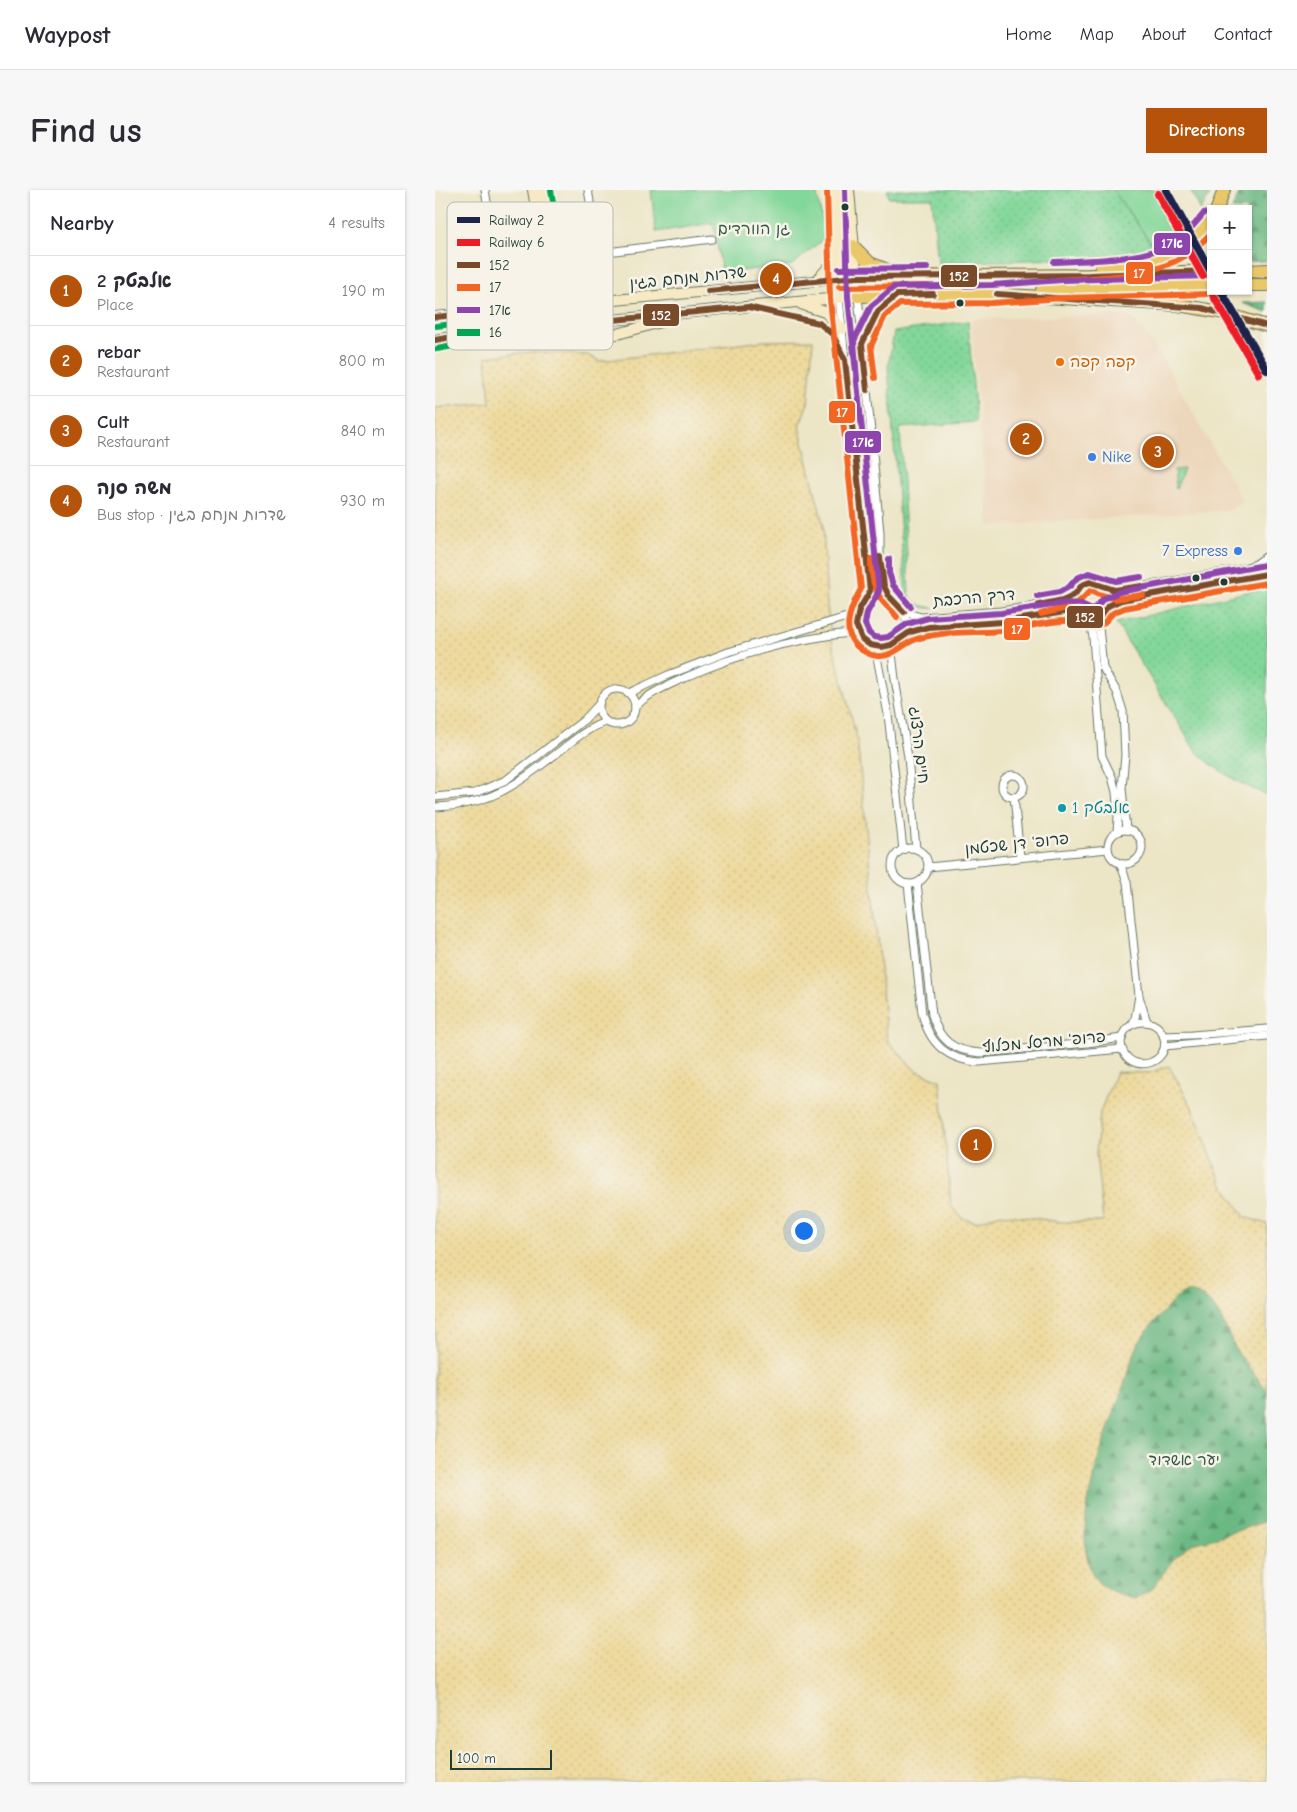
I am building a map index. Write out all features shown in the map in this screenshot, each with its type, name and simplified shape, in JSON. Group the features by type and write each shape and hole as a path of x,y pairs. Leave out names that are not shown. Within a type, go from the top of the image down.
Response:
{"highway":[{"path":"1218,205 1224,190"},
{"path":"1087,272 1165,256 1190,242 1207,223"},
{"path":"853,246 870,264 909,277"},
{"path":"1252,270 1267,270"},
{"path":"857,276 1002,276 1087,272 1207,271"},
{"path":"992,294 1062,288 1207,285"},
{"path":"1252,285 1267,285"},
{"path":"858,296 992,294 1104,300 1202,308 1267,326"},
{"path":"862,344 878,310 897,295"}],"main road":[{"path":"836,190 839,298"},
{"path":"613,320 858,296 849,190"},
{"path":"817,280 828,268 839,248"},
{"name":"שדרות מנחם בגין","path":"613,301 857,276"},
{"path":"795,302 825,312 843,329"},
{"path":"613,334 696,312"}],"street":[{"path":"613,251 712,239"},
{"path":"839,298 870,591 857,614 855,625 862,639 875,646 886,646 891,645 901,637 905,629 906,620 904,612 885,589 880,570 880,533 858,296"},
{"path":"1104,588 1123,590 1240,568 1256,564 1267,556"},
{"path":"1108,606 1127,599 1267,574"},
{"path":"1090,582 1104,588 1109,596 1108,606 1102,614 1098,617 1089,618 1079,613 1074,604 1075,594 1079,587 1090,582"},
{"name":"דרך הרכבת","path":"904,612 921,617 1001,611 1053,603 1075,594"},
{"path":"863,604 877,597 892,599"},
{"name":"דרך הרכבת","path":"901,637 915,630 929,627 1002,622 1065,612 1079,613"},
{"path":"629,693 675,672 728,652 857,614"},
{"path":"1098,617 1103,668 1117,692 1123,711 1125,755 1122,788 1126,830"},
{"path":"1089,618 1093,637 1102,749 1105,764 1112,777 1116,792 1117,832"},
{"path":"635,707 655,692 734,658 815,637 858,632"},
{"name":"חיים הרצוג","path":"891,645 908,757 917,849"},
{"name":"חיים הרצוג","path":"875,646 889,724 903,850"},
{"path":"435,797 475,793 505,780 585,720 598,705 603,695 610,690 619,689 629,693 635,707 633,716 623,724 614,725 605,722 600,714 598,705"},
{"path":"435,807 464,805 499,794 522,780 585,732 605,722"},
{"path":"1014,797 1020,857"},
{"path":"1126,830 1136,835 1141,844 1139,855 1131,862 1120,863 1112,858 1108,849 1110,839 1117,832 1126,830"},
{"path":"917,849 925,856 928,867 925,876 917,882 908,884 899,880 893,871 895,856 903,850 917,849"},
{"name":"פרופ' דן שכטמן","path":"928,867 1108,849"},
{"path":"1127,882 1131,862"},
{"path":"1120,863 1127,882 1139,996 1147,1022"},
{"name":"פרופ' מרסל מכלוף","path":"917,882 931,1015 939,1033 947,1042 967,1052 981,1053 1122,1038"},
{"name":"פרופ' מרסל מכלוף","path":"908,884 922,1013 925,1026 931,1038 941,1049 967,1061 979,1062 1122,1049"},
{"path":"1133,1024 1139,996"},
{"path":"1147,1022 1157,1026 1164,1036 1165,1046 1156,1060 1145,1064 1133,1062 1125,1055 1122,1049 1122,1038 1128,1027 1133,1024 1147,1022"},
{"path":"1164,1036 1267,1028"},
{"path":"1165,1046 1267,1036"}],"shaded area":[{"path":"1126,315 1136,322 1160,354 1243,502 1229,510 989,526 971,319"}],"green space":[{"name":"גן הוורדים","path":"651,190 816,190 826,237 792,265 722,273 713,223 656,232"},
{"path":"887,190 1113,190 1152,245 1142,252 1092,258 938,263 932,198 889,198"},
{"path":"1113,190 1162,190 1185,231 1169,244 1155,248"},
{"path":"1190,190 1212,190 1201,211"},
{"path":"1241,190 1267,190 1267,261 1252,262 1252,205 1234,205"},
{"path":"1267,302 1267,312 1242,303"},
{"path":"968,321 976,422 900,428 909,592 915,602 934,608 922,608 911,602 905,587 888,367 894,332"},
{"path":"1184,469 1176,489 1174,470"},
{"path":"1267,588 1267,795 1228,776 1195,750 1116,623"},
{"name":"יער אשדוד","path":"1190,1291 1200,1296 1214,1308 1236,1350 1267,1390 1267,1521 1192,1544 1153,1588 1137,1598 1111,1591 1095,1579 1087,1553 1085,1530 1087,1506 1099,1457 1137,1347 1170,1302 1179,1294"}],"sand":[{"path":"813,340 808,403 799,426 823,524 827,607 833,646 857,738 887,1040 915,1070 940,1080 951,1206 962,1218 975,1222 1001,1214 1062,1222 1103,1222 1096,1153 1100,1112 1116,1072 1149,1073 1169,1066 1193,1109 1221,1182 1245,1217 1267,1224 1267,1390 1237,1351 1220,1317 1209,1302 1193,1292 1185,1292 1178,1296 1146,1332 1134,1353 1092,1481 1085,1531 1086,1553 1092,1573 1096,1579 1111,1591 1137,1598 1153,1588 1173,1560 1192,1544 1267,1521 1267,1782 435,1782 435,408 490,403 486,357 530,352 588,355 599,361 764,341"}],"rail line":[{"name":"2","path":"1166,190 1207,265"},
{"name":"6","path":"1158,194 1203,276"},
{"name":"6","path":"1213,295 1259,374"},
{"name":"2","path":"1223,295 1267,370"}],"transit line":[{"name":"16","path":"551,190 553,202"},
{"name":"17","path":"827,190 830,299 861,589 848,623 851,639 857,646 865,652 880,656 892,653 916,639 938,634 1002,631 1058,621 1070,621 1095,627 1103,623 1113,613 1124,608 1267,583"},
{"name":"17א","path":"845,190 848,297 879,591 867,613 865,624 869,633 874,637 888,637 907,624 928,618 1001,613 1065,603 1081,604 1092,609 1103,599 1119,592 1265,565"},
{"name":"17א","path":"1054,262 1101,260 1134,256 1164,248 1188,232 1204,213"},
{"name":"17","path":"1056,280 1105,277 1155,269 1171,264 1185,256 1207,237"},
{"name":"17א","path":"839,269 927,268"},
{"name":"152","path":"708,291 857,277 1089,275 1207,271"},
{"name":"17א","path":"857,380 854,341 871,306 894,287 1207,276"},
{"name":"17","path":"839,287 927,286"},
{"name":"152","path":"867,390 862,344 878,311 897,295 933,294"},
{"name":"152","path":"997,294 1202,308 1267,326"},
{"name":"17","path":"875,378 871,346 885,316 900,304 992,303 1062,298 1207,294"},
{"name":"152","path":"613,320 748,307 819,323 833,335 845,360 870,591 859,610 856,625 862,639 870,645 881,647 891,645 910,632 929,627 1002,622 1065,612 1079,613 1085,617 1094,618 1102,614 1108,606 1121,600 1267,574"},
{"name":"152","path":"435,317 447,316"},
{"name":"16","path":"436,326 447,325"},
{"name":"152","path":"435,340 447,338"},
{"name":"16","path":"437,349 447,347"},
{"name":"152","path":"880,557 884,586 889,596 904,612"},
{"name":"17","path":"871,559 872,576 877,592 883,602 897,617"},
{"name":"17א","path":"889,559 889,573 893,585 911,607"},
{"name":"17א","path":"1037,596 1060,592 1069,587 1077,578 1089,573 1116,581 1141,577"},
{"name":"152","path":"1039,605 1063,600 1075,594 1082,585 1090,582 1115,590 1142,586"},
{"name":"17","path":"1041,614 1067,608 1080,601 1090,591 1115,599 1143,595"}],"place":[{"name":"משה סנה","path":"776,279"},
{"name":"קפה קפה","path":"1060,362"},
{"name":"rebar","path":"1026,439"},
{"name":"Cult","path":"1158,452"},
{"name":"Nike","path":"1092,457"},
{"name":"7 Express","path":"1238,551"},
{"name":"אלבטק 1","path":"1062,808"},
{"name":"אלבטק 2","path":"976,1145"}]}
